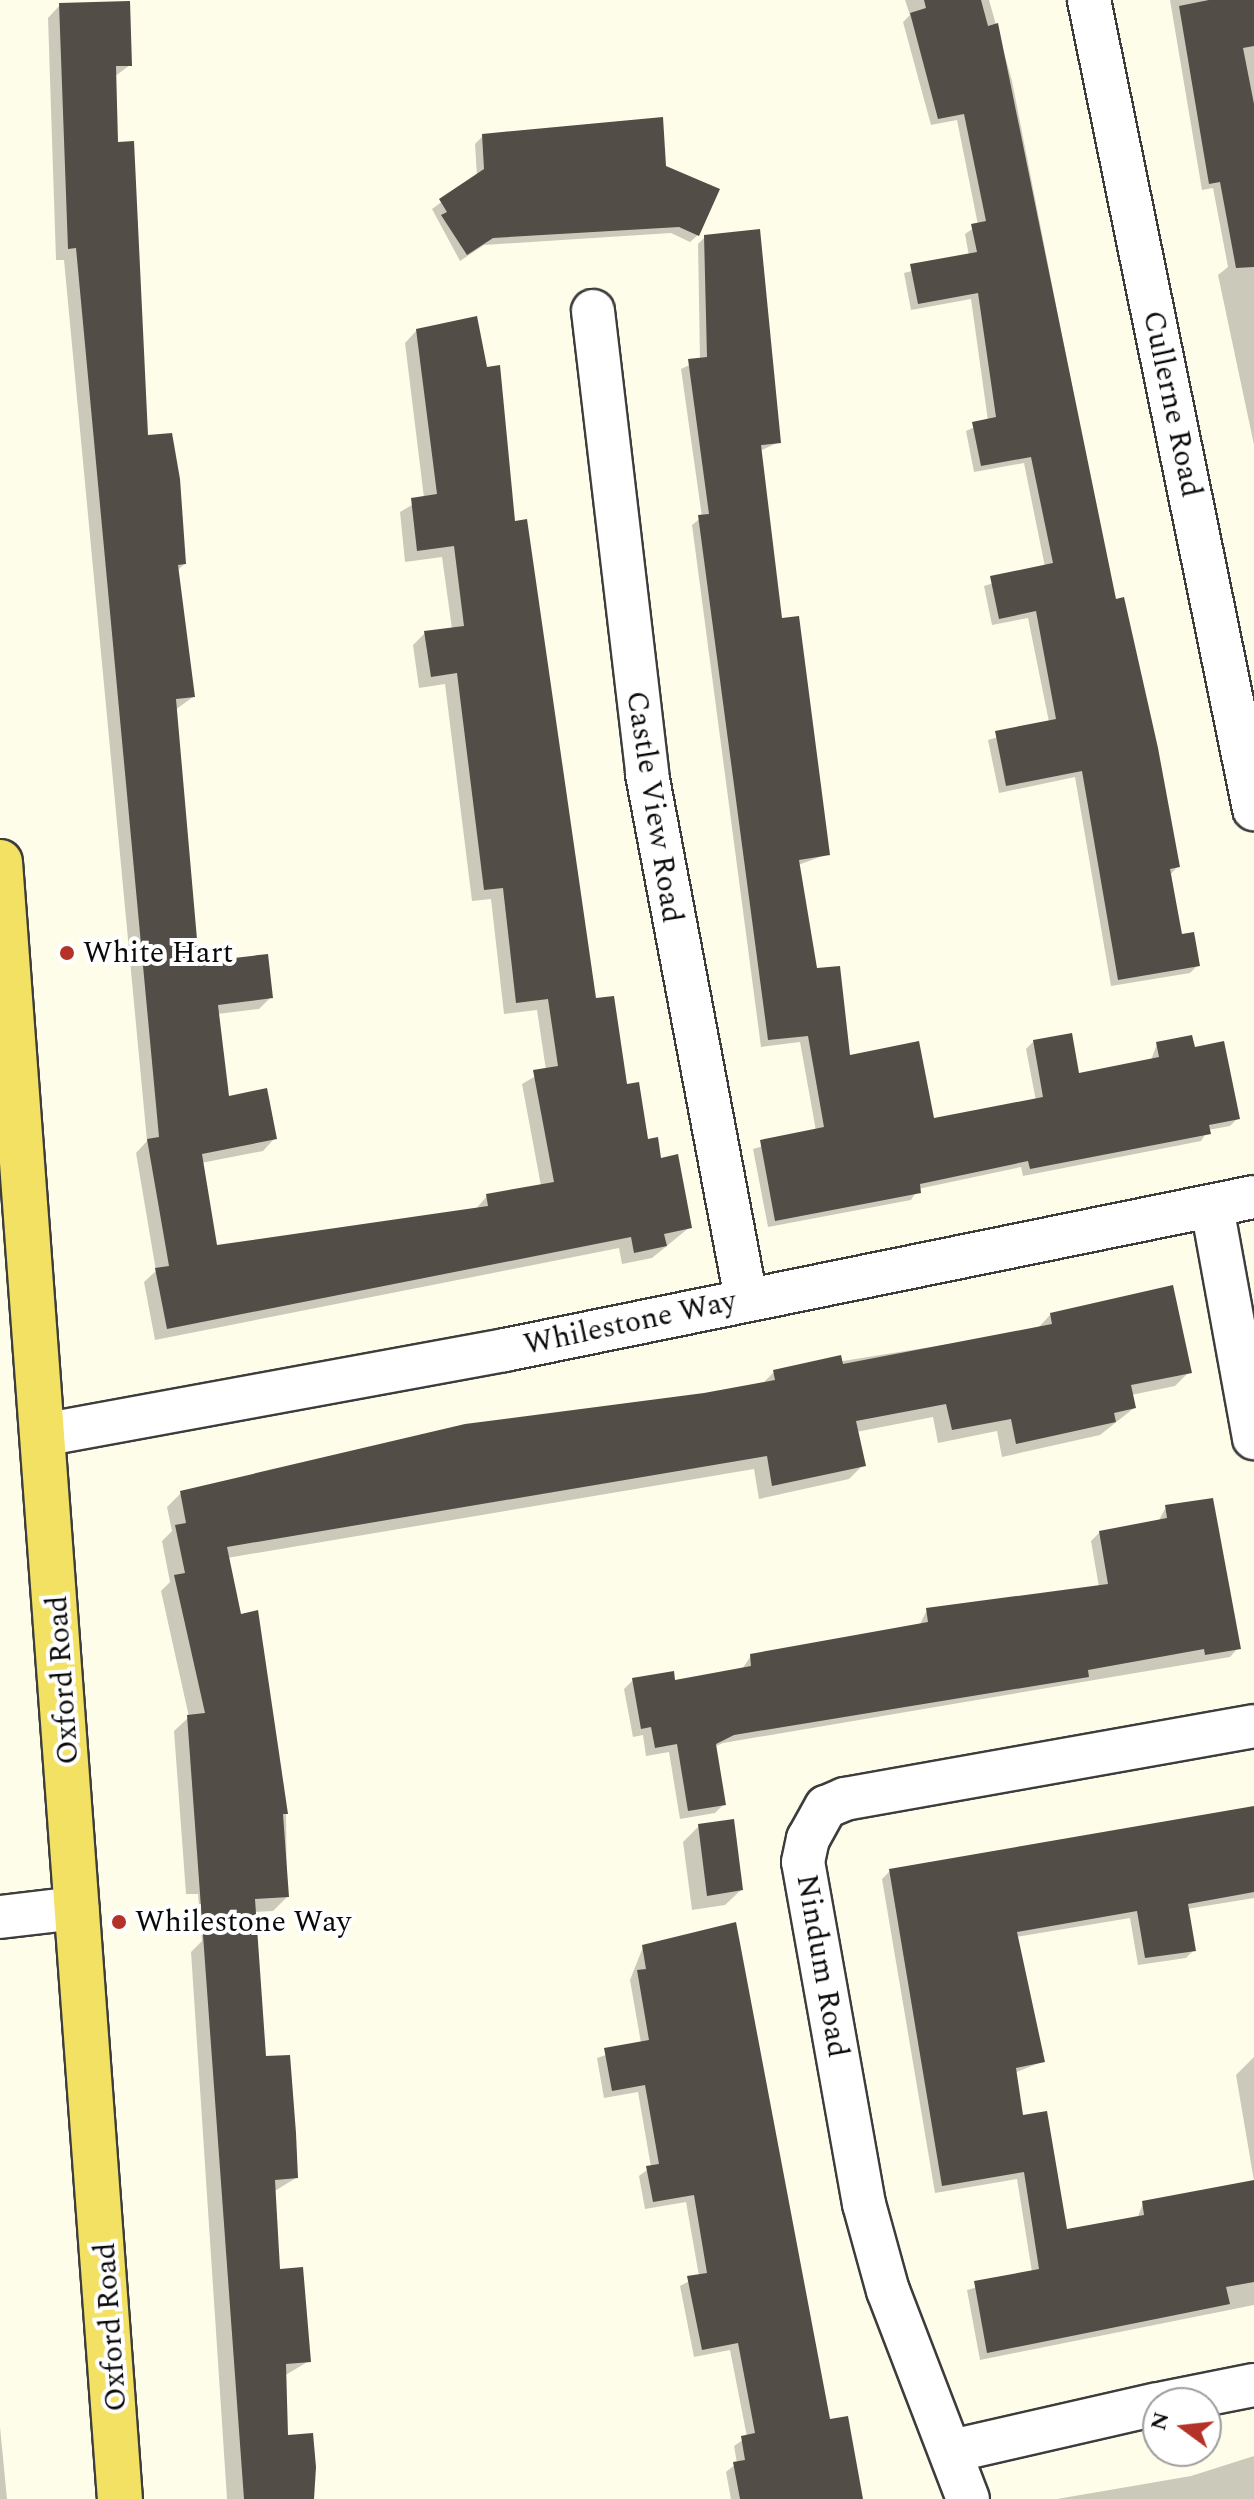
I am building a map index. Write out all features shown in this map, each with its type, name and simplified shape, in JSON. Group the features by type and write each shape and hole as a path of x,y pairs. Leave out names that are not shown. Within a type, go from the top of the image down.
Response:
{"main road":[{"name":"Oxford Road","path":"0,862 8,1052 47,1434 77,1908 120,2499"}],"street":[{"name":"Cullerne Road","path":"1089,0 1254,809"},
{"name":"Castle View Road","path":"593,311 640,734 746,1299"},
{"name":"Whilestone Way","path":"47,1434 1254,1197"},
{"path":"1212,1207 1254,1438"},
{"name":"Nindum Road","path":"968,2499 893,2305 864,2204 803,1862 815,1821 845,1799 1254,1726"},
{"path":"0,1917 77,1908"},
{"path":"1222,2392 1254,2385"},
{"path":"952,2451 1142,2408"}],"building":[{"path":"924,0 981,0 988,26 998,23 1116,599 1124,597 1158,748 1180,867 1170,869 1182,934 1194,932 1200,966 1118,980 1082,771 1006,786 995,731 1056,719 1036,611 999,619 990,576 1053,563 1031,457 981,466 972,422 996,417 978,293 918,304 910,264 977,252 971,224 986,221 964,114 938,119 910,13 926,8"},
{"path":"1209,0 1254,0 1254,46 1243,48 1254,104 1254,267 1236,268 1220,182 1209,184 1203,149 1179,6"},
{"path":"130,1 132,66 116,66 118,142 134,141 148,435 172,433 180,479 186,564 178,565 195,697 176,699 199,962 268,954 273,998 218,1005 229,1096 267,1088 277,1139 202,1154 217,1245 488,1206 486,1194 554,1182 533,1070 558,1066 548,999 516,1003 503,888 484,890 457,673 431,677 424,631 464,626 454,546 417,551 411,498 437,494 416,329 477,316 487,367 500,365 515,521 527,519 596,998 614,996 627,1084 639,1082 648,1139 658,1137 661,1158 678,1154 692,1228 664,1234 667,1246 634,1253 631,1237 167,1329 155,1268 169,1266 147,1139 159,1137 76,248 68,249 59,3"},
{"path":"663,117 666,166 720,189 699,236 679,227 493,238 467,255 441,215 447,212 439,199 484,169 482,134"},
{"path":"760,229 781,443 761,445 782,618 799,616 830,855 799,860 817,968 840,966 850,1055 919,1041 934,1118 1043,1097 1033,1040 1072,1033 1079,1073 1159,1057 1156,1042 1192,1035 1195,1047 1224,1041 1240,1119 1209,1125 1211,1134 1030,1169 1028,1161 920,1184 921,1193 775,1221 760,1140 824,1127 808,1036 768,1040 698,515 709,514 688,359 707,357 704,235"},
{"path":"1173,1285 1192,1373 1131,1385 1136,1408 1114,1413 1116,1422 1016,1444 1011,1419 952,1430 946,1404 856,1421 866,1466 772,1486 767,1456 227,1547 241,1614 258,1610 288,1814 283,1814 289,1897 255,1899 266,2056 290,2055 296,2133 298,2178 275,2180 280,2269 303,2267 311,2362 286,2364 288,2435 313,2433 316,2467 314,2499 244,2499 187,1715 205,1713 174,1575 185,1573 175,1525 186,1523 180,1491 465,1424 704,1393 775,1380 773,1370 841,1355 843,1364 1052,1324 1050,1313"},
{"path":"1213,1498 1241,1649 1205,1655 1204,1649 1088,1670 1089,1677 734,1735 716,1744 726,1805 688,1811 677,1744 655,1748 651,1727 641,1729 632,1678 674,1671 675,1680 751,1666 750,1654 928,1622 926,1608 1108,1584 1099,1531 1167,1518 1165,1505"},
{"path":"1254,1806 1254,1892 1188,1904 1196,1951 1145,1958 1137,1911 1017,1932 1045,2062 1016,2068 1023,2115 1047,2111 1067,2229 1144,2215 1142,2201 1254,2180 1254,2282 1226,2287 1230,2304 987,2353 974,2281 1039,2269 1024,2172 942,2186 889,1869"},
{"path":"734,1819 743,1890 707,1896 698,1824"},
{"path":"736,1922 830,2419 848,2416 863,2499 740,2499 733,2462 745,2460 741,2436 755,2433 738,2343 702,2350 687,2276 707,2273 694,2195 653,2202 646,2166 659,2164 645,2085 612,2091 604,2048 649,2040 637,1970 646,1969 642,1945"}],"place":[{"name":"White Hart","path":"67,953"},
{"name":"Whilestone Way","path":"119,1922"}]}
